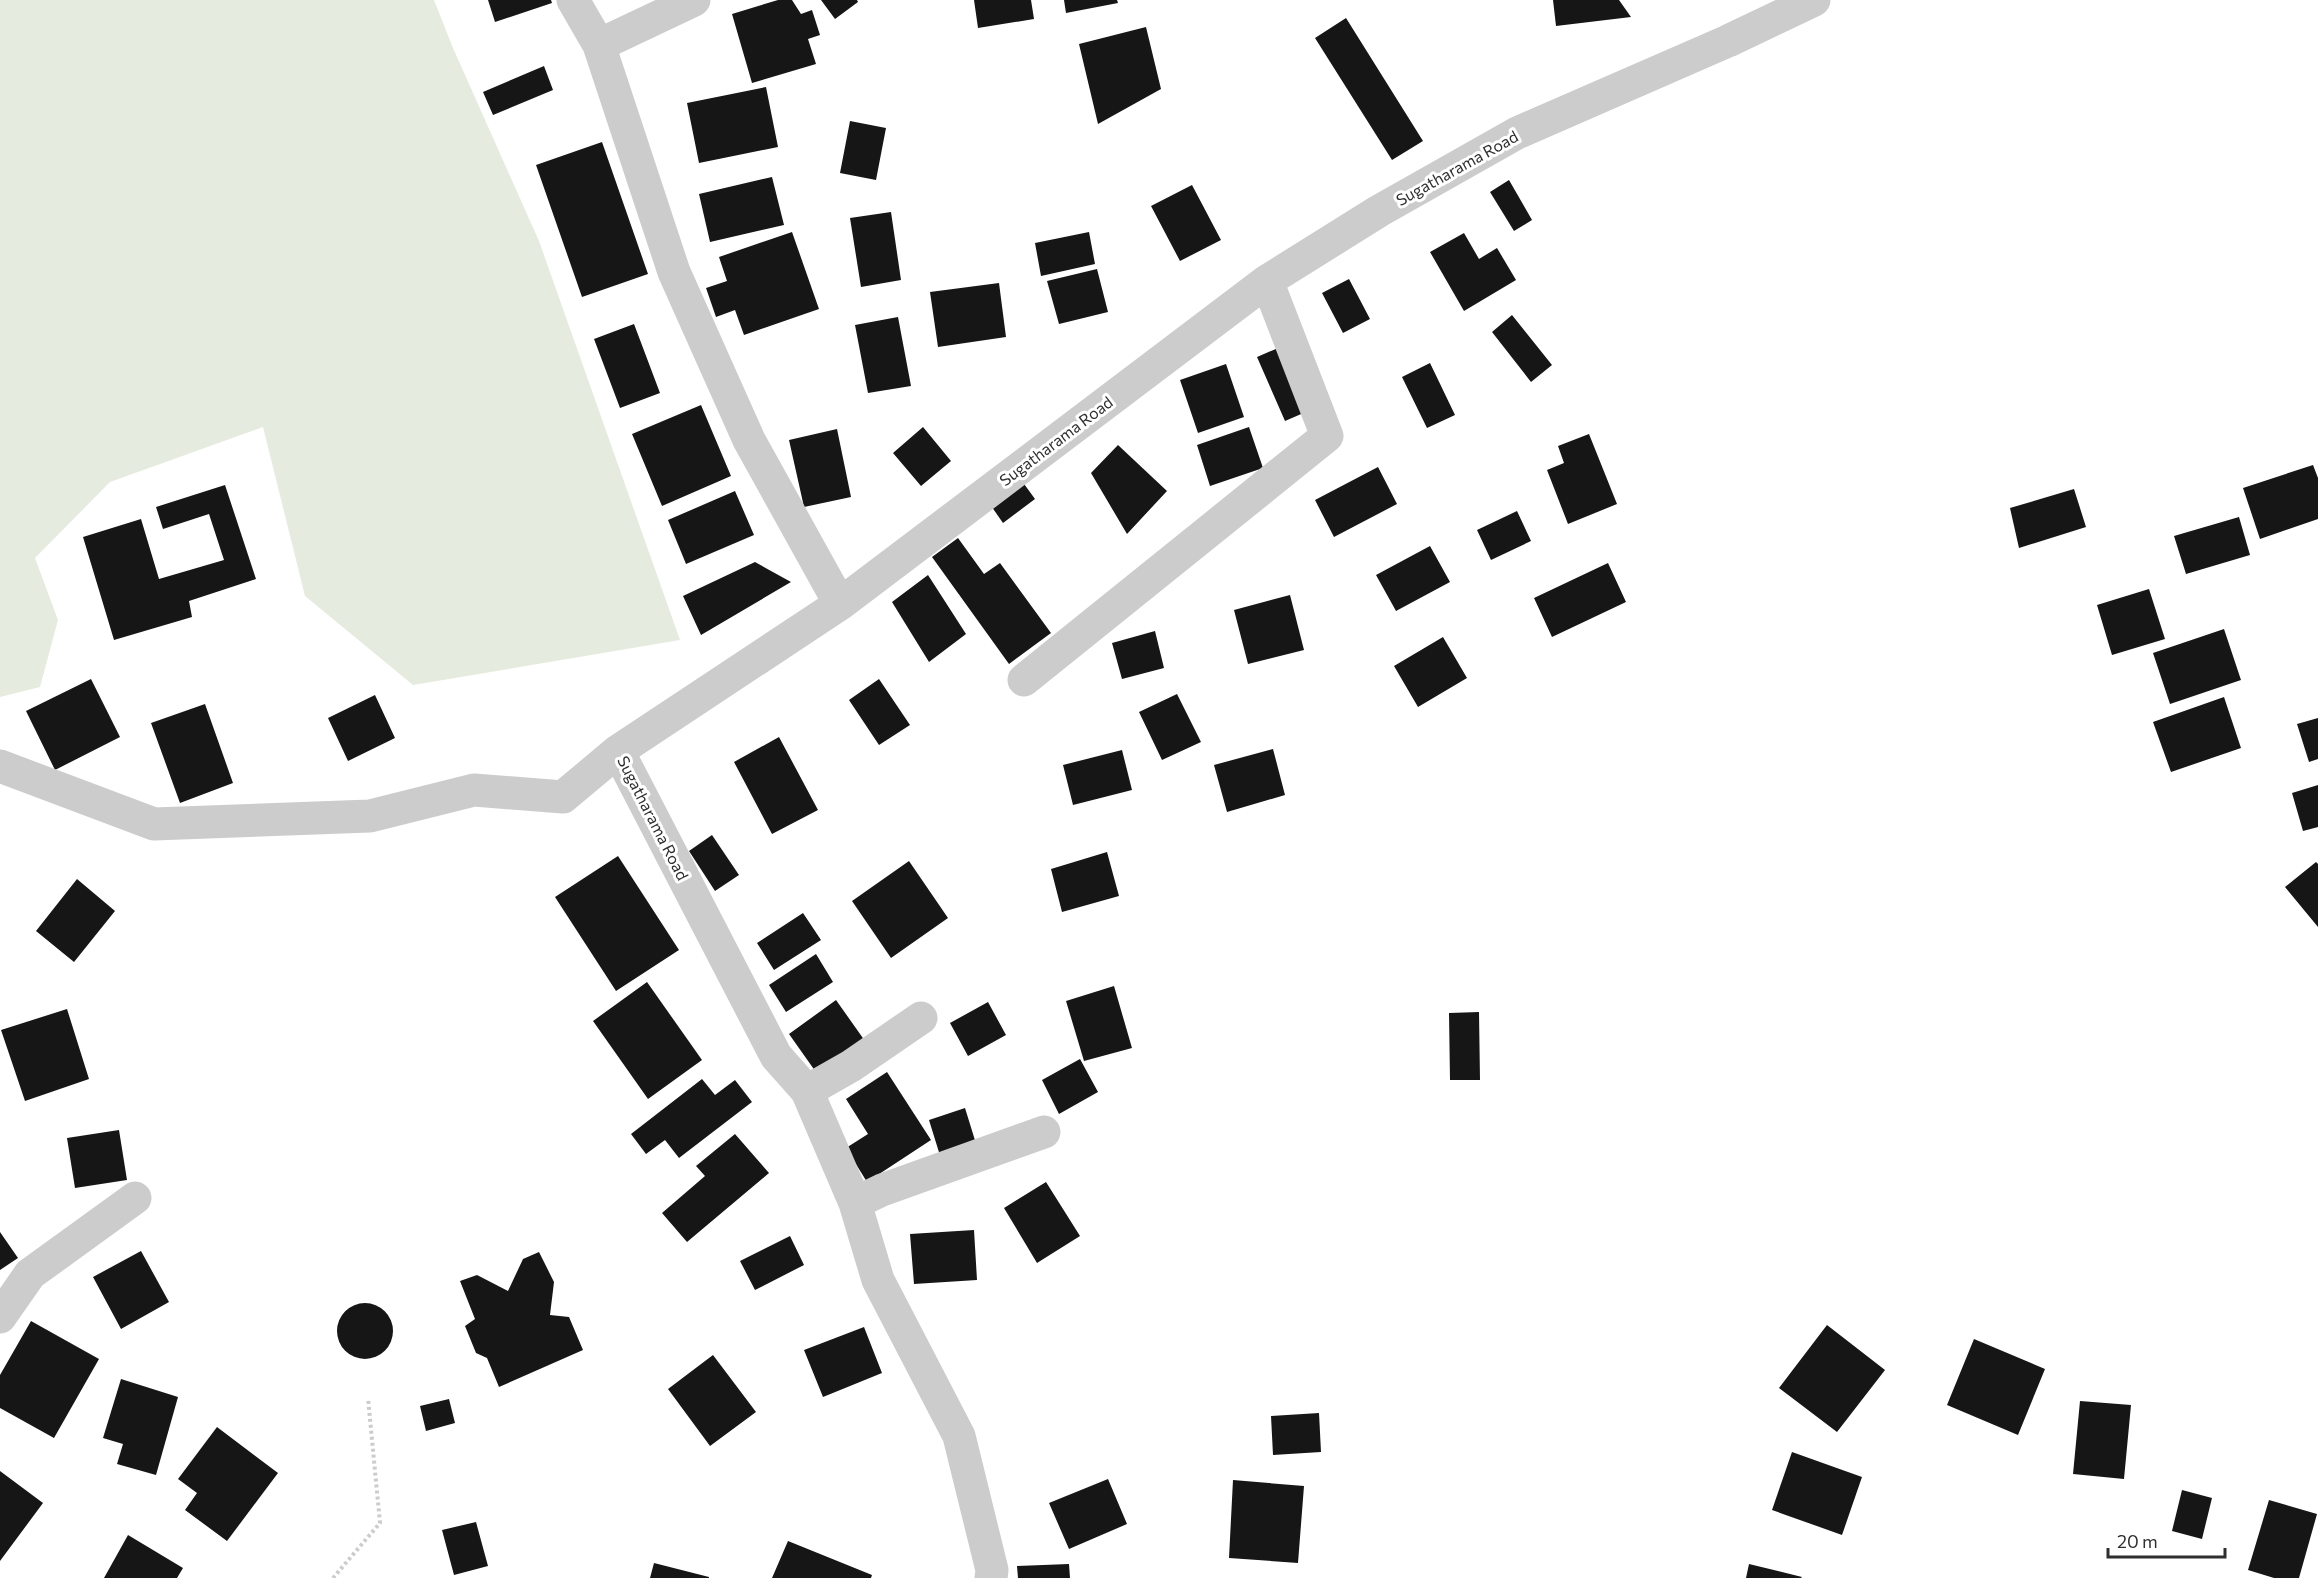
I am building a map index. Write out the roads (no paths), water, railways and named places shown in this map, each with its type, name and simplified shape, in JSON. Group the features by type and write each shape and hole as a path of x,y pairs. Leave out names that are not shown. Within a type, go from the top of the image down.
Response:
{"street":[{"path":"573,0 599,45 674,272 749,440 840,604"},
{"path":"599,45 694,0"},
{"name":"Sugatharama Road","path":"991,1578 992,1570 959,1436 878,1280 855,1203 807,1091 776,1056 618,751 840,604 1268,281 1379,212 1517,133 1814,0"},
{"path":"1024,680 1327,436 1268,281"},
{"path":"0,766 154,824 370,816 474,790 563,797 618,751"},
{"path":"807,1091 851,1066 921,1018"},
{"path":"855,1203 882,1190 1044,1132"},
{"path":"0,1317 30,1274 135,1198"}]}
